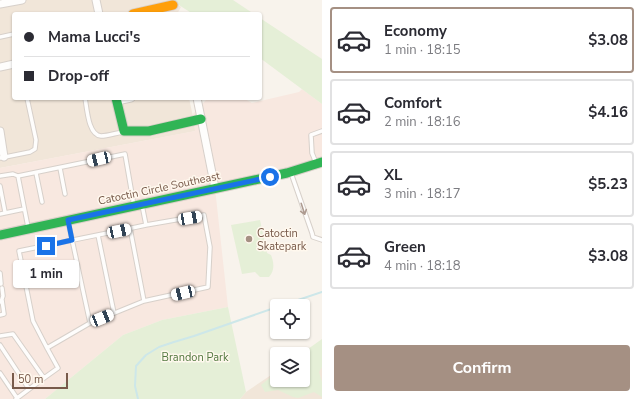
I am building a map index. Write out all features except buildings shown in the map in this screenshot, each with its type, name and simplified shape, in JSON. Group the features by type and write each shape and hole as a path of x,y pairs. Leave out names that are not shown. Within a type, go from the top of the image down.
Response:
{"main road":[{"path":"142,12 173,5"},
{"path":"117,100 124,131 146,131 201,119"},
{"name":"Catoctin Circle Southeast","path":"0,235 291,172 319,163"}],"street":[{"path":"0,4 22,0"},
{"path":"96,0 99,12"},
{"path":"0,67 12,64"},
{"path":"197,100 215,188"},
{"path":"0,131 2,158"}],"lane":[{"path":"0,37 12,34"},
{"path":"2,158 30,152 35,149 36,140 27,100"},
{"path":"85,100 92,130 96,135 102,136 124,131"},
{"path":"319,163 312,153 311,135 322,131"},
{"path":"0,176 13,174 18,176 36,173 125,154 138,205 146,225"},
{"path":"60,168 65,194"},
{"path":"291,172 313,237 322,240"},
{"path":"36,173 42,202"},
{"path":"18,176 28,228"},
{"path":"0,186 6,212"},
{"path":"0,214 24,209"},
{"path":"0,373 17,398 58,368 47,348 33,321 19,251 130,228 204,215 210,247 208,287 144,302 114,313 90,323 47,348"},
{"path":"68,220 90,323"},
{"path":"130,228 144,302"},
{"path":"98,235 114,313"},
{"path":"0,273 1,284"},
{"path":"0,315 4,314 1,301 2,288"},
{"path":"0,336 13,334 44,378"},
{"path":"0,345 29,389"}],"shaded area":[{"path":"0,0 172,0 181,7 178,12 12,12 12,100 189,100 196,131 0,168"},
{"path":"302,89 322,104 322,162 215,188 228,307 162,320 123,335 45,399 0,399 0,168 195,131 192,115 206,100 247,100 252,103 299,92"},
{"path":"322,340 322,399 240,399 246,392 270,376 270,387 310,387 310,349"}],"green space":[{"path":"171,0 233,0 251,12 190,12"},
{"path":"262,19 322,59 322,104 262,59"},
{"name":"Catoctin Skatepark","path":"260,220 267,253 271,255 273,264 273,269 269,277 260,277 255,272 242,274 231,225"},
{"name":"Brandon Park","path":"228,307 246,392 240,399 45,399 123,335 162,320"},
{"path":"322,339 322,367 319,372 322,382 322,397 314,392 298,398 278,390 265,392 261,385 270,378 270,387 310,387 310,348"}],"waterway":[{"path":"301,299 322,292"},
{"path":"138,399 135,386 136,366 146,355 159,347 270,309"}],"traffic: fast":[{"path":"116,100 124,131 149,131 201,119"},
{"path":"0,235 287,173 322,162"}],"traffic: slow":[{"path":"142,12 173,5"}],"place":[{"name":"Catoctin Skatepark","path":"249,239"}],"route":[{"path":"46,246 72,240 68,220 270,177"}]}
